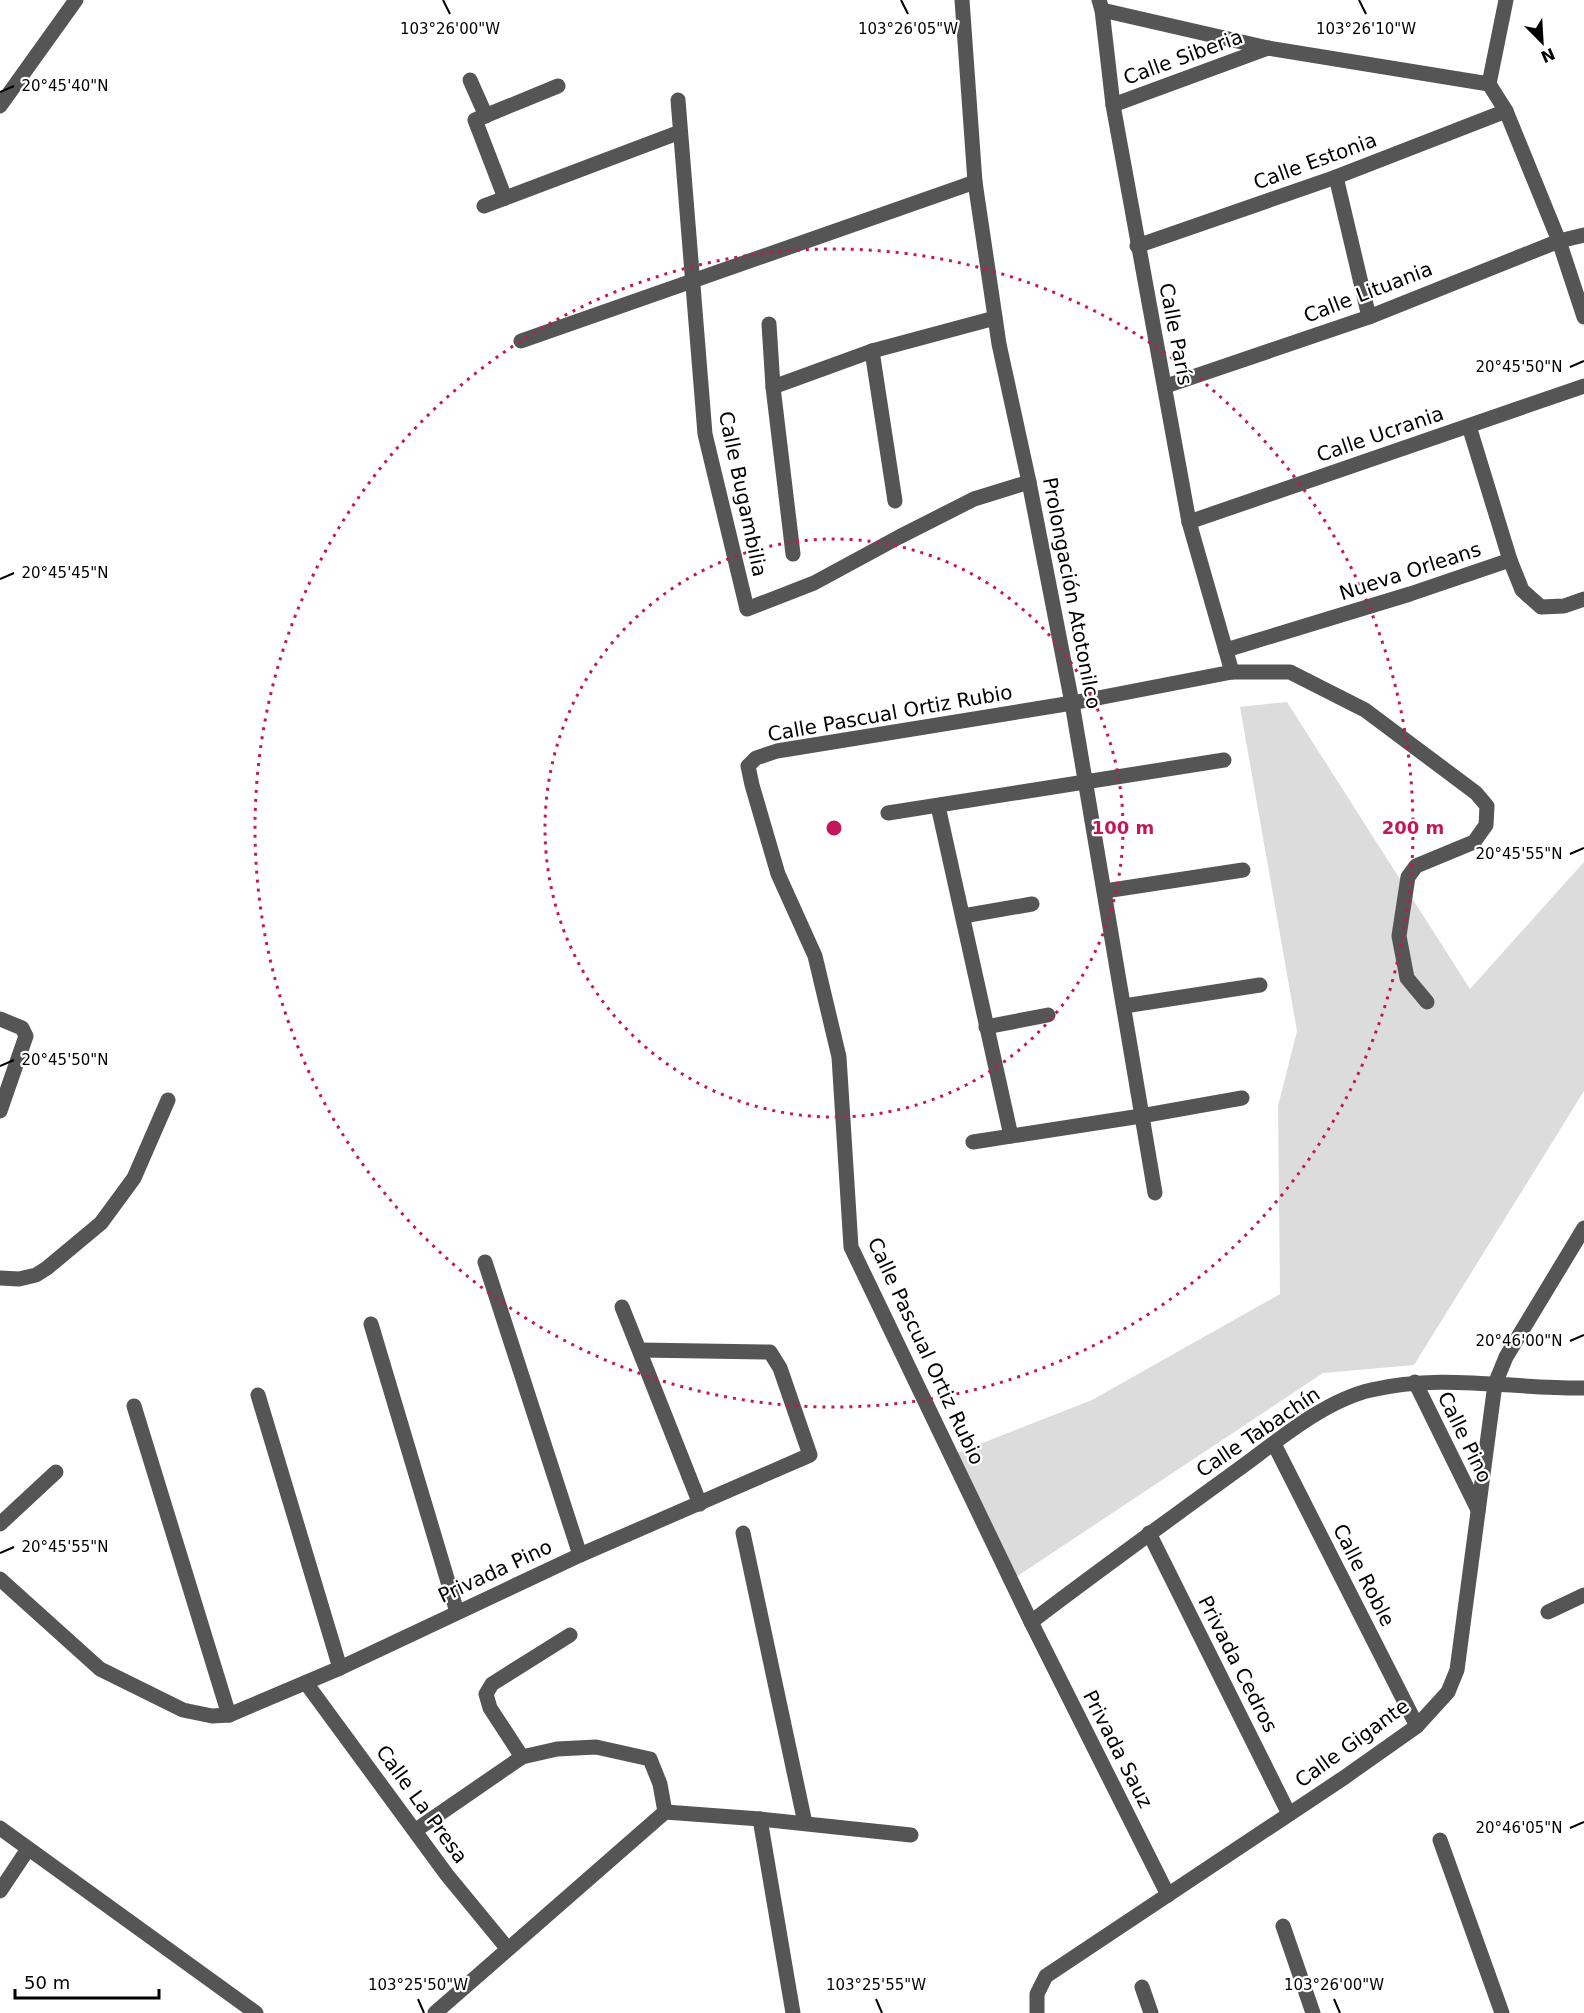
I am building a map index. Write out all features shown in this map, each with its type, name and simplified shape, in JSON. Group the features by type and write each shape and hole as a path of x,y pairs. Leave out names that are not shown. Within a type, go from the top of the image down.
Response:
{"street":[{"path":"0,106 76,0"},
{"name":"Prolongación Atotonilco","path":"962,0 975,182 995,318 1072,703 1155,1193"},
{"path":"1506,0 1489,84 1506,111 1558,241 1584,316"},
{"path":"1100,5 1268,48 1489,84"},
{"name":"Calle París","path":"1100,5 1113,105 1137,246 1166,386 1189,522 1232,672"},
{"name":"Calle Siberia","path":"1113,105 1268,48"},
{"path":"470,80 486,116"},
{"path":"506,198 476,120 558,86"},
{"name":"Calle Bugambilia","path":"678,100 705,434 747,609 814,583 974,500 1029,482"},
{"name":"Calle Estonia","path":"1137,246 1336,177 1506,111"},
{"path":"484,206 680,132"},
{"path":"1336,177 1369,317"},
{"path":"521,341 975,182"},
{"name":"Calle Lituania","path":"1166,386 1369,317 1558,241 1584,235"},
{"path":"773,387 872,351 995,318"},
{"path":"769,324 773,387 793,554"},
{"path":"872,351 895,501"},
{"name":"Calle Ucrania","path":"1189,522 1584,386"},
{"path":"1469,426 1510,560"},
{"name":"Nueva Orleans","path":"1226,651 1410,594 1510,560 1522,590 1541,607 1564,606 1584,599"},
{"name":"Calle Pascual Ortiz Rubio","path":"1031,1622 851,1246 839,1057 815,956 778,874 748,766 756,758 777,751 1072,703 1232,672 1290,672 1365,710 1476,793 1487,806 1486,825 1474,842 1416,866 1408,877 1399,936 1407,978 1427,1002"},
{"path":"888,813 1224,760"},
{"path":"938,806 1011,1136"},
{"path":"1105,891 1243,870"},
{"path":"963,916 1032,904"},
{"path":"1124,1006 1260,985"},
{"path":"986,1026 1048,1014"},
{"path":"0,1019 22,1028 26,1036 0,1111"},
{"path":"973,1142 1242,1098"},
{"path":"0,1278 20,1279 36,1275 101,1223 134,1178 168,1100"},
{"name":"Calle Gigante","path":"1037,2013 1037,1994 1046,1976 1342,1779 1417,1726 1448,1692 1457,1670 1495,1384 1506,1357 1584,1228"},
{"path":"484,1262 580,1555"},
{"path":"622,1307 700,1504"},
{"path":"370,1324 457,1612"},
{"name":"Privada Pino","path":"0,1579 100,1669 183,1710 212,1716 229,1715 340,1668 580,1555 810,1455 780,1368 770,1352 640,1350"},
{"name":"Calle Tabachín","path":"1031,1622 1149,1533 1328,1407 1369,1390 1415,1382 1495,1384 1545,1389 1584,1388"},
{"name":"Calle Pino","path":"1415,1382 1478,1510"},
{"path":"258,1395 340,1668"},
{"path":"134,1406 229,1715"},
{"name":"Calle Roble","path":"1274,1444 1417,1726"},
{"path":"0,1524 56,1472"},
{"path":"743,1533 805,1824"},
{"name":"Privada Cedros","path":"1149,1533 1289,1814"},
{"path":"1548,1612 1584,1595"},
{"name":"Privada Sauz","path":"1031,1622 1168,1894"},
{"path":"522,1757 490,1708 486,1694 492,1684 570,1635"},
{"name":"Calle La Presa","path":"306,1683 454,1883 507,1948"},
{"path":"416,1830 522,1757 557,1749 596,1746 650,1759 660,1784 664,1812"},
{"path":"435,2013 664,1812 760,1818 911,1835"},
{"path":"760,1818 793,2013"},
{"path":"0,1828 256,2013"},
{"path":"1440,1840 1502,2013"},
{"path":"0,1891 28,1849"},
{"path":"1283,1926 1313,2013"},
{"path":"1142,1987 1151,2013"}],"shaded area":[{"path":"1287,702 1470,989 1584,862 1584,1091 1414,1365 1323,1373 1004,1585 957,1453 1092,1400 1280,1294 1278,1106 1297,1031 1240,707"}]}
